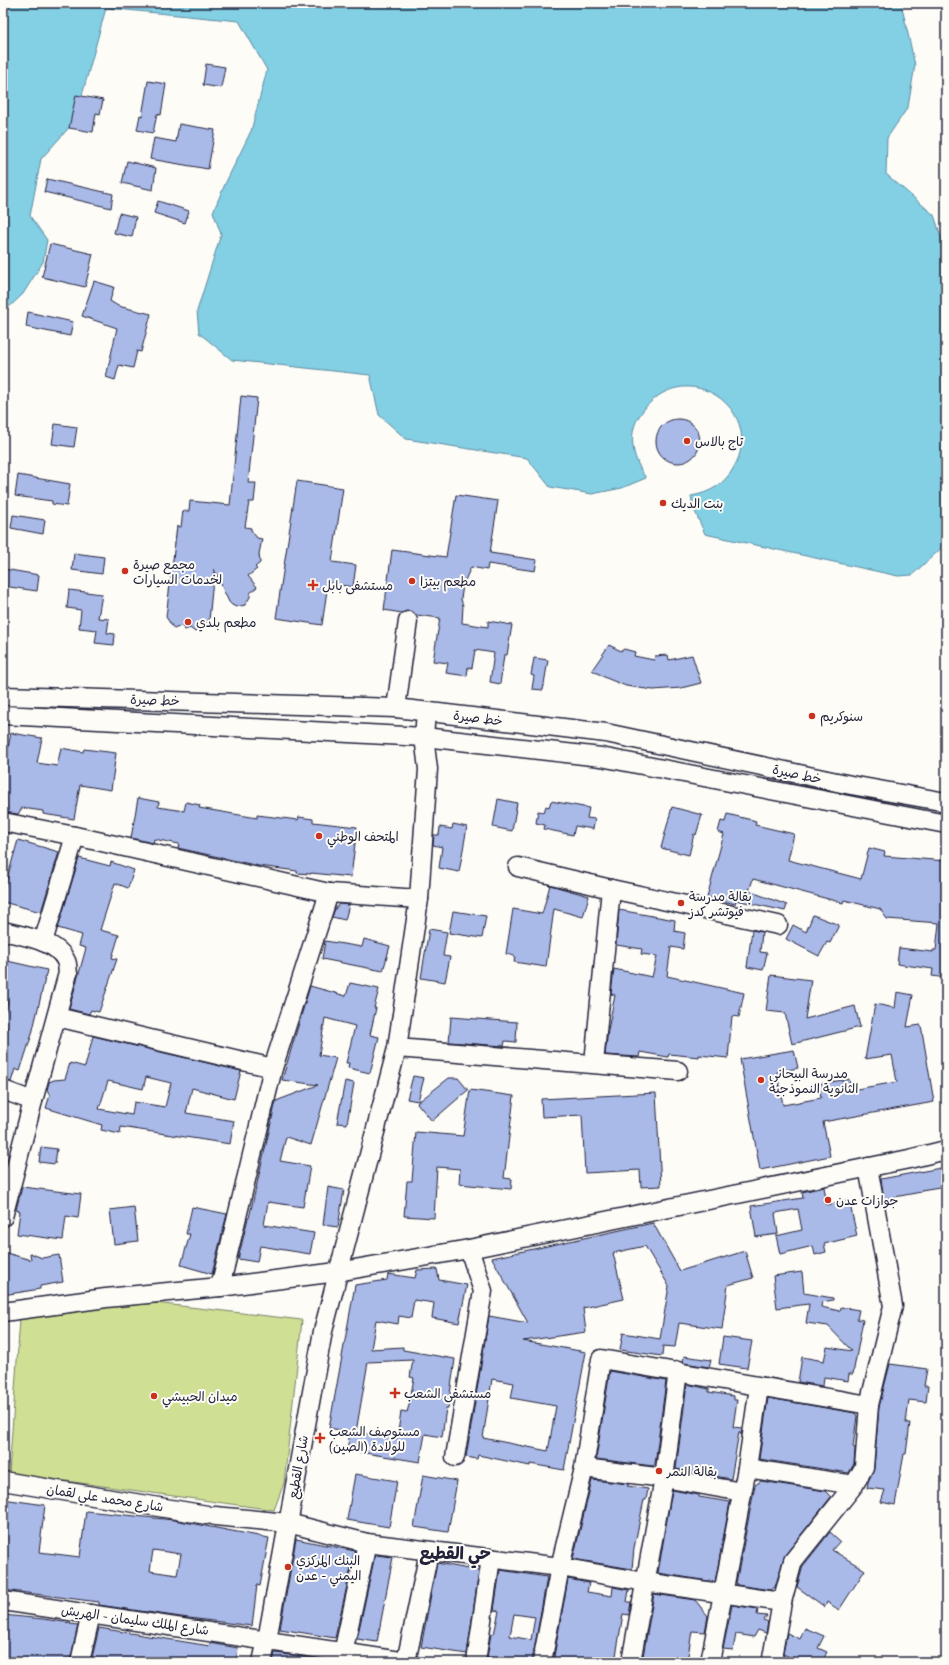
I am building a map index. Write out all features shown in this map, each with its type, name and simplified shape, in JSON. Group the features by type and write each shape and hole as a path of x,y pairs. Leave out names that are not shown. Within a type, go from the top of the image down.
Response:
{"street":[{"path":"396,708 408,621"},
{"name":"خط صيرة","path":"3,696 396,708 606,733 851,785 946,802"},
{"name":"شارع القطيع","path":"262,1662 323,1331 337,1272 397,1048 419,899 428,769 424,737 426,712"},
{"name":"خط صيرة","path":"3,715 424,737 600,757 946,824"},
{"path":"3,822 75,836 329,894 419,899"},
{"path":"43,942 75,836"},
{"path":"518,867 611,889 778,925"},
{"path":"594,1063 611,889"},
{"path":"220,1287 273,1068 329,894"},
{"path":"3,931 43,942 53,947 66,961 68,973 57,1017 32,1101 3,1217"},
{"path":"57,1017 273,1068"},
{"path":"397,1048 678,1071"},
{"path":"3,1090 32,1101"},
{"path":"3,1312 106,1298 220,1287 337,1272 469,1249 909,1159 946,1150"},
{"path":"776,1662 772,1658 782,1602 794,1561 854,1485 864,1467 869,1405 893,1306 868,1167"},
{"path":"455,1457 483,1291 469,1249"},
{"path":"542,1662 560,1567 584,1468 601,1359 869,1405"},
{"path":"631,1662 664,1478 678,1371"},
{"path":"710,1662 747,1468 759,1386"},
{"path":"584,1468 664,1478 742,1492"},
{"path":"747,1468 854,1485"},
{"name":"شارع محمد علي لقمان","path":"3,1481 211,1515 288,1523 367,1543 429,1552 560,1567 645,1582 782,1602"},
{"path":"343,1653 367,1543"},
{"path":"406,1662 429,1552"},
{"path":"476,1662 491,1558"},
{"name":"شارع الملك سليمان - الهريش","path":"3,1601 406,1662"},
{"path":"80,1662 90,1614"}],"green space":[{"name":"ميدان الحبيشي","path":"146,1302 302,1320 284,1483 274,1510 9,1473 20,1319"}],"water":[{"path":"3,3 901,3 915,65 908,107 887,138 886,174 934,215 946,252 946,544 912,575 898,576 705,534 693,507 691,496 711,490 726,478 734,467 741,445 739,425 730,407 714,394 696,388 676,388 656,398 638,418 633,433 633,449 638,464 646,478 622,488 592,494 550,487 527,458 406,439 379,415 370,375 232,360 199,333 197,311 221,234 213,212 251,131 267,70 239,21 106,8 75,121 41,159 30,216 47,240 43,262 23,294 5,311 3,311"}],"building":[{"path":"206,64 225,67 221,88 203,85"},
{"path":"148,81 166,84 161,115 157,114 153,133 137,130 140,115 142,116"},
{"path":"76,95 103,100 100,114 96,113 93,132 69,128"},
{"path":"179,124 215,130 208,169 150,159 154,138 176,142"},
{"path":"127,161 156,168 153,190 122,183"},
{"path":"47,179 113,194 111,208 44,192"},
{"path":"158,201 189,211 185,223 154,213"},
{"path":"119,213 136,217 132,237 114,233"},
{"path":"50,244 93,254 85,287 42,277"},
{"path":"94,281 114,287 110,301 118,306 151,314 141,352 137,351 133,368 119,365 115,380 106,377 117,328 82,316"},
{"path":"28,312 73,322 70,336 26,327"},
{"path":"241,396 257,398 248,483 256,483 254,502 249,502 245,527 251,528 257,538 262,539 259,554 260,563 255,567 257,569 248,576 257,587 250,593 250,597 245,605 236,607 229,602 214,569 209,621 195,632 190,628 185,630 181,626 174,629 166,617 177,526 181,527 183,511 189,511 190,501 230,505"},
{"path":"678,419 690,423 696,429 700,441 696,453 690,459 678,463 666,459 660,453 656,441 660,429 666,423"},
{"path":"55,424 77,427 74,447 52,444"},
{"path":"18,475 70,484 67,506 52,504 52,501 15,496"},
{"path":"297,481 343,488 332,562 356,565 353,587 328,583 322,625 276,618"},
{"path":"456,495 498,501 490,553 537,560 535,571 488,564 487,570 471,567 463,585 461,599 463,606 462,623 488,627 488,621 512,625 507,655 504,655 500,684 490,682 494,653 475,650 472,668 468,667 467,676 446,673 448,663 433,661 440,618 416,615 410,611 402,613 384,610 392,550 446,557"},
{"path":"13,515 45,520 43,534 11,528"},
{"path":"74,553 104,557 102,574 72,570"},
{"path":"4,569 39,575 37,591 3,586"},
{"path":"69,590 102,594 98,618 109,619 107,633 115,634 114,645 95,643 97,630 79,628 81,610 67,608"},
{"path":"609,645 621,651 624,649 635,652 634,656 654,660 655,656 668,655 669,660 692,655 701,683 681,688 653,690 626,686 606,678 592,670"},
{"path":"534,658 548,660 543,690 532,689 534,676 531,675"},
{"path":"11,733 42,738 37,763 57,766 61,748 83,752 84,749 116,753 111,790 80,785 74,819 43,814 43,811 22,808 18,814 3,812 3,745 8,748"},
{"path":"138,798 159,802 158,807 184,811 186,802 200,805 199,808 257,818 257,815 298,820 299,817 313,819 313,822 357,827 351,877 297,873 297,871 259,866 178,848 179,844 154,839 153,843 131,838"},
{"path":"498,799 517,803 512,831 493,827"},
{"path":"551,801 589,808 587,818 595,819 593,829 575,826 573,835 544,829 545,825 536,823 538,811 544,812 546,806 549,807"},
{"path":"672,807 702,815 696,835 694,834 689,855 661,848"},
{"path":"727,814 756,821 755,825 794,834 788,860 861,879 869,848 885,852 884,856 946,861 946,978 932,976 933,969 897,964 899,948 933,952 933,950 936,950 939,923 887,919 880,909 844,900 843,903 753,879 749,891 787,905 785,911 736,900 735,904 707,897 724,834 718,832 721,821 725,822"},
{"path":"453,824 467,827 459,872 439,868 442,847 433,845 434,835 439,835 440,827 452,829"},
{"path":"18,840 59,852 41,912 3,902 3,893"},
{"path":"79,858 110,866 111,862 134,870 128,888 115,883 100,930 119,935 112,958 117,959 99,1012 91,1010 89,1014 69,1009 86,948 79,946 82,935 58,928"},
{"path":"550,885 589,896 583,917 554,909 546,967 514,962 515,956 506,954 513,909 542,914"},
{"path":"339,904 349,905 345,920 332,917"},
{"path":"619,910 675,920 674,931 685,933 683,949 671,947 667,976 744,993 739,1017 732,1016 728,1058 669,1054 668,1057 640,1052 639,1057 605,1055 615,995 611,994 614,969 652,977 657,956 641,954 642,949 616,945"},
{"path":"453,911 486,916 482,938 449,933"},
{"path":"813,915 839,925 830,943 827,942 819,956 786,939 793,925 806,932"},
{"path":"429,929 447,932 443,956 450,957 445,982 421,978"},
{"path":"752,930 762,932 760,952 767,953 763,970 747,967"},
{"path":"364,939 390,946 383,971 322,959 325,941 362,947"},
{"path":"3,960 47,970 32,1034 20,1071 15,1069 11,1082 3,1080 3,1044 8,1028 3,1027 3,1020 8,1001 3,1001"},
{"path":"771,975 811,980 805,1019 855,1006 860,1027 792,1044 785,1013 766,1011"},
{"path":"350,983 379,989 374,1008 376,1008 370,1035 379,1037 370,1073 348,1068 349,1063 346,1063 355,1026 325,1018 319,1055 336,1058 311,1145 286,1137 280,1161 310,1166 303,1207 268,1202 264,1225 314,1233 310,1254 260,1246 257,1262 238,1259 276,1101 318,1085 282,1080 310,986 346,996"},
{"name":"مدرسة البيحاني الثانوية النموذجية","path":"897,992 913,995 907,1027 921,1025 934,1102 823,1122 830,1156 760,1170 740,1059 794,1050 798,1068 777,1072 783,1105 821,1098 819,1084 849,1079 851,1090 897,1082 892,1055 865,1059 875,1004 895,1008"},
{"path":"451,1017 517,1022 516,1042 505,1041 504,1046 449,1042"},
{"path":"93,1036 241,1071 234,1099 192,1088 186,1113 234,1121 230,1144 121,1127 120,1134 101,1130 102,1125 46,1108 50,1095 47,1090 49,1082 65,1079 70,1063 85,1067","holes":["146,1077 171,1083 165,1107 134,1102 132,1115 99,1109 108,1081 143,1089"]},
{"path":"413,1076 424,1078 418,1101 407,1099"},
{"path":"449,1078 458,1078 468,1090 432,1121 417,1103"},
{"path":"345,1081 354,1083 347,1124 337,1123"},
{"path":"470,1090 514,1096 504,1178 512,1179 511,1189 459,1184 460,1169 437,1167 434,1218 404,1216 407,1181 412,1181 416,1132 463,1136"},
{"path":"656,1093 661,1186 641,1187 640,1170 585,1173 582,1115 542,1117 541,1099"},
{"path":"41,1147 57,1149 55,1164 39,1162"},
{"path":"946,1167 946,1186 921,1190 921,1192 884,1199 881,1179"},
{"path":"22,1187 81,1194 78,1218 66,1216 63,1240 17,1234 20,1211 16,1210"},
{"path":"328,1187 344,1190 338,1227 323,1225"},
{"path":"824,1187 827,1205 849,1200 857,1236 824,1244 826,1252 815,1255 813,1246 780,1254 776,1236 802,1230 798,1209 775,1213 778,1234 756,1237 751,1206 803,1198 802,1192"},
{"path":"134,1207 138,1241 114,1244 110,1210"},
{"path":"192,1207 227,1214 212,1274 181,1265 190,1234 186,1234"},
{"path":"653,1223 680,1271 745,1251 753,1278 728,1285 722,1329 679,1323 675,1347 663,1346 662,1356 620,1350 623,1333 660,1339 669,1286 645,1246 613,1253 624,1299 583,1308 586,1332 523,1341 586,1352 564,1470 530,1464 530,1466 478,1455 477,1459 466,1457 489,1316 528,1323 492,1258","holes":["492,1379 514,1383 511,1398 556,1406 548,1451 483,1438"]},
{"path":"3,1252 31,1260 30,1253 42,1258 59,1255 63,1282 40,1286 40,1289 3,1295"},
{"path":"437,1269 439,1280 467,1285 459,1323 432,1318 434,1303 414,1300 411,1318 399,1316 398,1324 376,1320 371,1349 403,1347 403,1350 455,1359 442,1437 425,1434 420,1462 347,1450 350,1432 329,1428 355,1285 387,1280 388,1274 415,1278 417,1270","holes":["413,1360 410,1377 414,1378 409,1405 407,1412 401,1411 397,1439 356,1432 368,1362"]},
{"path":"802,1272 804,1293 833,1298 833,1300 822,1302 821,1307 840,1311 841,1307 859,1310 857,1319 863,1320 853,1374 849,1374 848,1381 824,1377 823,1386 798,1382 802,1357 824,1361 827,1347 852,1351 828,1326 806,1323 809,1304 777,1308 773,1276"},
{"path":"723,1337 752,1341 747,1368 719,1364"},
{"path":"684,1356 711,1360 709,1367 684,1363"},
{"path":"890,1364 927,1369 924,1386 928,1386 926,1402 909,1400 906,1423 910,1423 906,1454 904,1454 895,1505 881,1502 885,1490 867,1488 874,1468 879,1407"},
{"path":"610,1371 666,1381 655,1464 653,1466 596,1459"},
{"path":"687,1384 709,1389 709,1392 734,1396 734,1400 737,1400 733,1427 742,1428 741,1435 739,1432 731,1479 676,1469"},
{"path":"768,1398 855,1413 857,1416 853,1447 855,1448 854,1464 849,1473 759,1459"},
{"path":"355,1474 397,1481 389,1527 347,1520"},
{"path":"423,1475 457,1481 448,1532 414,1527"},
{"path":"592,1480 629,1484 627,1486 648,1489 646,1500 644,1500 634,1548 632,1569 573,1559"},
{"path":"761,1481 825,1491 831,1497 785,1555 775,1587 771,1590 737,1585 736,1583 755,1485"},
{"path":"672,1490 699,1495 699,1497 730,1502 715,1582 658,1573"},
{"path":"3,1499 45,1505 39,1552 80,1557 86,1511 174,1520 269,1538 260,1586 257,1585 252,1626 99,1605 99,1602 3,1590","holes":["153,1550 181,1554 177,1575 150,1571"]},
{"path":"830,1532 840,1541 832,1550 865,1570 839,1610 827,1602 825,1607 797,1587 803,1566"},
{"path":"296,1539 355,1551 335,1638 280,1629"},
{"path":"375,1555 393,1557 377,1642 357,1639"},
{"path":"437,1563 479,1571 467,1654 421,1647"},
{"path":"500,1570 547,1577 532,1662 510,1662 487,1658 491,1634 494,1634 499,1611 494,1610","holes":["514,1614 535,1617 531,1640 510,1636"]},
{"path":"568,1579 589,1583 587,1592 612,1596 613,1587 629,1590 627,1602 631,1602 629,1615 623,1614 615,1662 553,1662"},
{"path":"654,1594 695,1600 708,1616 705,1632 692,1631 687,1662 642,1662"},
{"path":"732,1605 758,1609 757,1615 767,1616 764,1620 768,1622 766,1633 758,1630 754,1637 736,1634 733,1650 723,1649"},
{"path":"3,1615 43,1619 78,1625 70,1662 40,1662 3,1657"},
{"path":"99,1628 210,1646 210,1643 238,1648 236,1662 91,1662"},
{"path":"805,1628 824,1636 818,1648 827,1652 822,1662 801,1662 783,1654 787,1633 800,1639"},
{"path":"275,1653 306,1657 306,1662 273,1662"}],"place":[{"name":"تاج بالاس","path":"687,441"},
{"name":"بنت الديك","path":"663,503"},
{"name":"مجمع صيرة لخدمات السيارات","path":"125,571"},
{"name":"مطعم بيتزا","path":"412,581"},
{"name":"مستشفى بابل","path":"313,585"},
{"name":"مطعم بلدي","path":"188,622"},
{"name":"سنوكريم","path":"812,716"},
{"name":"المتحف الوطني","path":"319,836"},
{"name":"بقالة مدرسة فيوتشر كدز","path":"681,903"},
{"name":"مدرسة البيحاني الثانوية النموذجية","path":"761,1080"},
{"name":"جوازات عدن","path":"828,1200"},
{"name":"مستشفى الشعب","path":"395,1393"},
{"name":"ميدان الحبيشي","path":"154,1396"},
{"name":"مستوصف الشعب (الصين) للولادة","path":"320,1438"},
{"name":"بقالة النمر","path":"659,1471"},
{"name":"البنك المركزي اليمني - عدن","path":"288,1567"}],"district":[{"name":"حي القطيع","path":"455,1553"}]}
